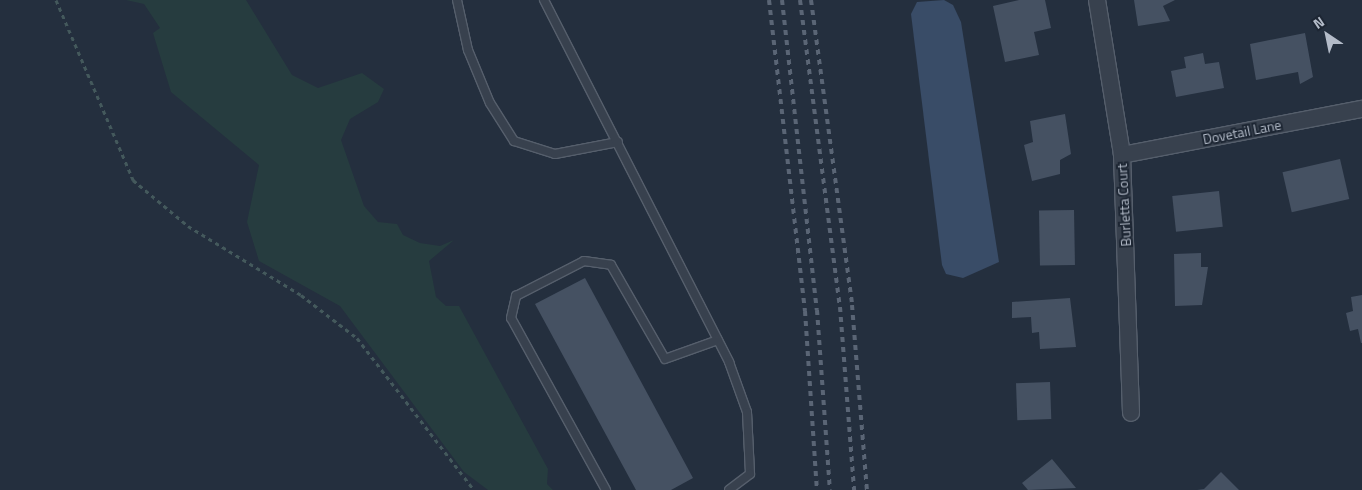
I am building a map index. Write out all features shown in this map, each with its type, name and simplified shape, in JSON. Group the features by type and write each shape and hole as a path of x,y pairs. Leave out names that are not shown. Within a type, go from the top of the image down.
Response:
{"street":[{"name":"Burletta Court","path":"1097,0 1122,155 1131,412"},
{"name":"Dovetail Lane","path":"1122,155 1362,109"}],"lane":[{"path":"457,0 468,50 490,103 514,141 555,154 618,142"},
{"path":"544,0 718,340 747,412 750,474 729,490"},
{"path":"606,490 512,318 516,296 584,261 610,265 666,359 718,340"}],"path":[{"path":"56,0 133,180 188,226 301,296 357,338 474,490"}],"green space":[{"path":"126,0 246,0 292,75 318,88 362,73 384,89 378,102 350,119 341,140 364,206 378,222 397,224 403,235 420,243 440,246 454,240 429,261 436,297 446,306 459,306 548,469 547,484 553,490 488,490 464,472 340,306 259,261 247,222 259,165 171,92 153,33 160,28 144,4"}],"water":[{"path":"944,0 953,5 961,22 999,262 963,278 946,274 942,265 911,14 917,2"}],"building":[{"path":"1019,0 1045,0 1051,28 1034,32 1039,55 1005,62 993,6"},
{"path":"1134,0 1175,0 1163,6 1170,21 1138,26"},
{"path":"1305,33 1313,77 1300,84 1298,72 1256,80 1250,44"},
{"path":"1203,53 1205,64 1219,62 1224,88 1176,97 1171,71 1186,68 1184,57"},
{"path":"1065,114 1071,154 1060,160 1060,174 1032,181 1024,145 1033,142 1030,121"},
{"path":"1340,159 1349,199 1292,212 1283,172"},
{"path":"1219,191 1223,227 1176,232 1172,196"},
{"path":"1074,210 1075,265 1040,266 1039,211"},
{"path":"1201,253 1201,267 1208,267 1202,305 1175,306 1174,254"},
{"path":"585,278 693,478 671,490 636,490 535,304"},
{"path":"1362,295 1361,343 1358,329 1350,331 1346,313 1353,311 1351,297"},
{"path":"1070,298 1076,347 1040,349 1039,332 1032,333 1031,317 1012,318 1012,302"},
{"path":"1050,382 1051,419 1017,420 1016,383"},
{"path":"1052,459 1076,488 1028,490 1022,483"},
{"path":"1221,472 1239,490 1197,490 1204,489"}],"railway":[{"path":"769,0 805,311 817,490"},
{"path":"782,0 817,310 830,490"},
{"path":"800,0 840,307 854,490"},
{"path":"811,0 852,305 867,490"}]}
